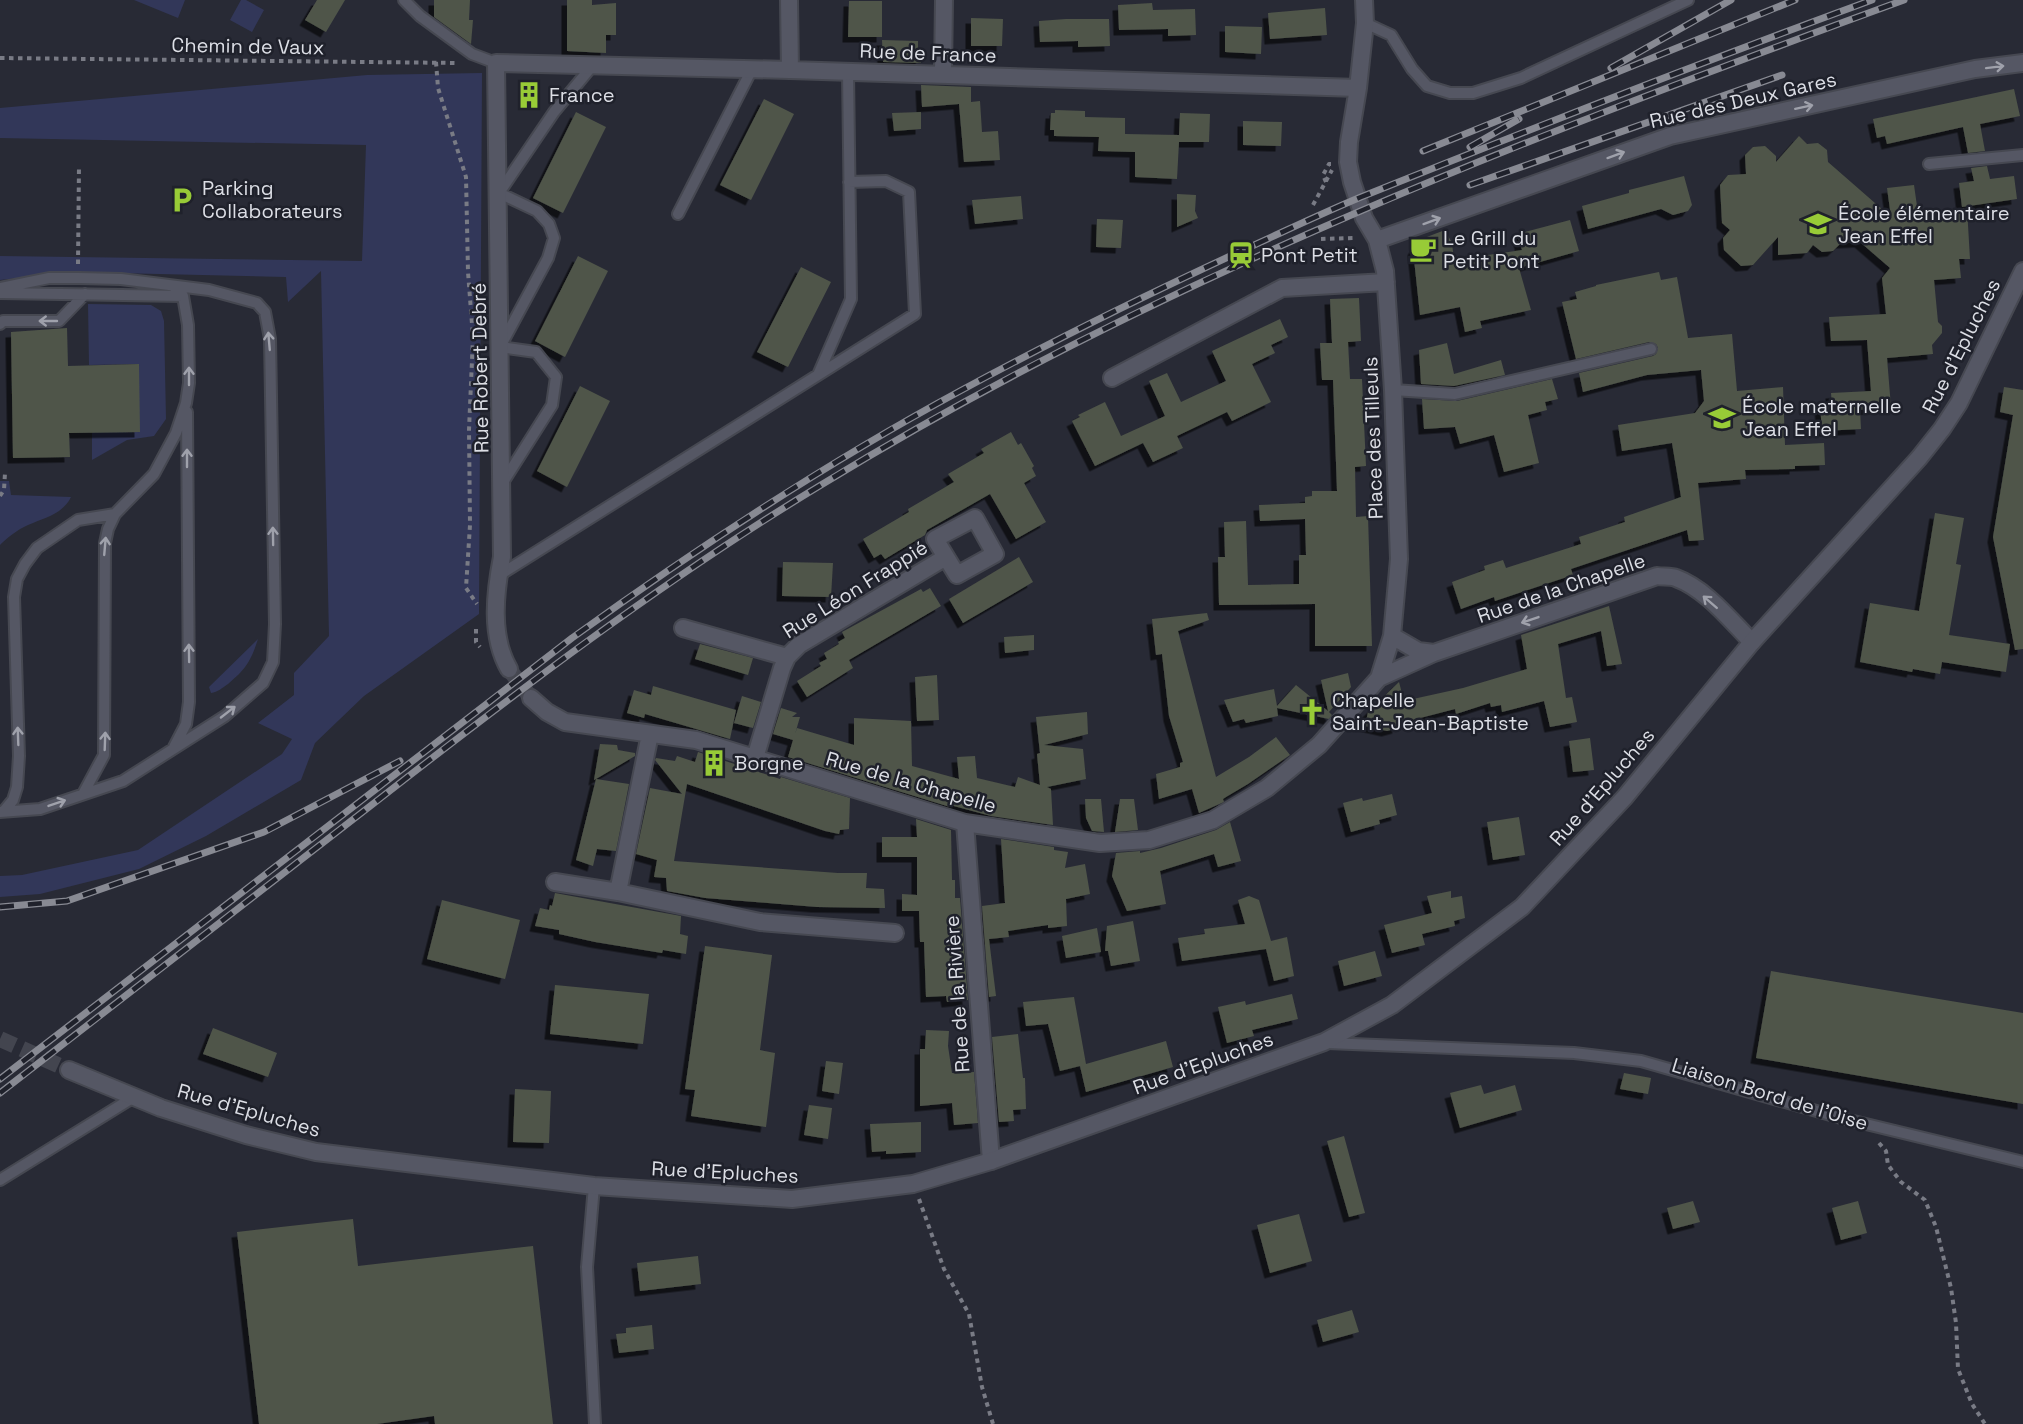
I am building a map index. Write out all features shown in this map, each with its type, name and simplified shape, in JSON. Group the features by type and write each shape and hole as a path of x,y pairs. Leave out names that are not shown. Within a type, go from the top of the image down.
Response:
{"street":[{"path":"789,0 790,70"},
{"path":"943,74 944,0"},
{"name":"Place des Tilleuls","path":"1364,0 1365,23 1348,162 1364,218 1377,240 1385,271 1393,390 1399,559 1392,636"},
{"name":"Rue de France","path":"496,63 943,74 1358,88"},
{"name":"Rue Robert Debré","path":"496,63 502,484 502,556 498,576 496,630 500,654 509,669"},
{"name":"Rue des Deux Gares","path":"1377,240 1670,136 1975,69 2023,63"},
{"name":"Rue d'Epluches","path":"69,1070 161,1108 246,1135 316,1152 594,1186 792,1199 913,1184 991,1161 1324,1042 1392,1005 1522,906 1625,797 1752,642 1942,429 1964,393 2023,271"},
{"path":"1112,378 1282,288 1386,282"},
{"name":"Rue Léon Frappié","path":"755,758 787,657 799,645 946,557"},
{"name":"Rue de la Chapelle","path":"531,698 547,712 565,722 696,740 965,823 1100,843 1149,840 1213,820 1267,788 1319,746 1379,678 1434,653 1658,576 1675,577 1691,586 1709,600 1752,642"},
{"name":"Rue Léon Frappié","path":"683,628 787,657"},
{"path":"1392,636 1418,651 1434,653"},
{"name":"Rue de la Chapelle","path":"1379,678 1392,636"},
{"path":"618,892 650,734"},
{"name":"Rue de la Rivière","path":"965,823 991,1161"},
{"path":"555,882 618,892 760,922 895,933"}],"lane":[{"path":"404,0 420,16 472,54 496,63"},
{"path":"1365,23 1391,35 1412,69 1428,86 1450,93 1473,93 1521,78 1688,0"},
{"path":"502,484 552,405 556,377 536,352 500,347 548,258 554,238 549,224 537,211 499,193 554,112 593,65"},
{"path":"678,214 752,69"},
{"path":"818,375 851,298 849,72"},
{"path":"1929,164 2023,155"},
{"path":"498,576 915,314 909,192 886,181 849,182"},
{"path":"0,288 49,278 121,279 210,290 257,303 265,312 270,339 275,624 273,662 263,683 225,716 123,781 40,809 2,812"},
{"path":"172,750 186,724 189,702 186,403 189,383 188,325 183,296 174,286"},
{"path":"0,293 183,296"},
{"path":"0,324 3,321 60,321 85,294"},
{"path":"1393,390 1455,394 1651,349"},
{"path":"83,794 104,755 105,543 108,529 115,514 154,474 176,433 186,403"},
{"path":"2,812 13,800 17,787 19,756 14,597 17,579 37,548 78,520 115,514"},
{"path":"1324,1042 1574,1053 1641,1061 1841,1118 2023,1162"},
{"path":"0,1180 134,1097"},
{"path":"594,1186 587,1267 595,1424"}],"path":[{"name":"Chemin de Vaux","path":"0,58 466,63"},
{"path":"436,62 438,88 466,177 468,272 473,337 469,430 470,525 466,588 479,609"},
{"path":"1313,205 1327,180 1323,175 1329,164"},
{"path":"79,165 79,278"},
{"path":"1321,239 1356,238"},
{"path":"0,496 4,490 5,472"},
{"path":"478,619 476,642 487,652 500,654"},
{"name":"Liaison Bord de l'Oise","path":"1878,1142 1886,1150 1888,1165 1901,1182 1925,1200 1936,1227 1951,1288 1956,1323 1958,1370 1972,1404 1985,1424"},
{"path":"913,1184 944,1269 969,1314 981,1387 993,1424"}],"shaded area":[{"path":"134,0 185,0 178,18"},
{"path":"241,0 246,0 264,10 252,32 230,20"},
{"path":"482,73 479,614 364,696 315,743 301,780 206,836 139,869 40,894 0,897 0,876 22,875 138,850 282,754 292,739 258,723 294,695 294,673 329,636 321,271 288,302 286,277 72,272 0,280 0,256 362,261 366,145 0,138 0,108 367,75"},
{"path":"88,304 151,305 161,311 164,321 166,419 154,436 127,440 92,460 92,433 138,364 89,365"},
{"path":"0,481 9,481 11,495 71,497 63,508 47,518 20,529 0,545"},
{"path":"258,639 244,669 228,684 211,693 209,687"}],"building":[{"path":"317,0 345,0 326,32 305,20"},
{"path":"434,0 470,0 469,20 473,20 471,44 434,17"},
{"path":"567,0 592,0 592,5 616,3 616,35 606,35 606,53 567,51"},
{"path":"849,1 882,1 882,37 848,37"},
{"path":"1152,3 1153,10 1195,9 1196,35 1168,36 1168,29 1119,30 1118,5"},
{"path":"1325,8 1327,35 1270,39 1268,13"},
{"path":"971,18 1003,19 1002,46 971,46"},
{"path":"1109,19 1110,46 1078,47 1078,41 1040,42 1039,21"},
{"path":"1225,26 1262,27 1261,54 1225,52"},
{"path":"882,40 918,41 918,48 922,48 921,63 883,62"},
{"path":"921,85 971,87 971,102 980,101 982,132 998,131 1000,160 964,162 959,104 922,107"},
{"path":"2014,89 2020,116 1980,124 1985,151 1968,153 1963,127 1887,144 1885,136 1877,138 1873,119"},
{"path":"764,99 794,114 751,200 720,185"},
{"path":"1055,110 1085,111 1085,117 1125,118 1125,134 1179,135 1180,113 1210,114 1209,142 1179,142 1177,179 1135,177 1135,152 1098,151 1099,137 1054,136 1054,130 1050,130 1051,113 1055,113"},
{"path":"576,112 606,127 563,213 533,198"},
{"path":"921,112 921,129 894,131 892,113"},
{"path":"1243,121 1282,122 1281,146 1243,145"},
{"path":"1799,136 1807,144 1818,143 1827,150 1828,162 1891,217 1887,188 1914,185 1918,213 1967,208 1970,259 1959,259 1961,278 1934,280 1938,322 1942,326 1942,333 1932,345 1933,354 1887,358 1891,407 1860,410 1861,429 1822,431 1820,405 1832,404 1831,393 1871,391 1867,340 1831,341 1829,317 1886,314 1882,278 1890,268 1860,242 1841,243 1833,251 1822,252 1813,245 1807,253 1778,255 1778,237 1753,265 1741,266 1724,250 1723,238 1730,230 1722,223 1720,185 1728,175 1746,174 1745,155 1753,147 1765,146 1776,156 1776,162"},
{"path":"1987,166 1990,179 2014,176 2017,199 1962,207 1959,183 1974,181 1971,168"},
{"path":"1684,176 1692,205 1688,211 1673,215 1661,209 1588,229 1582,206 1629,193 1629,190"},
{"path":"1177,194 1196,195 1195,211 1198,218 1177,227"},
{"path":"1021,196 1023,219 975,224 972,200"},
{"path":"1097,219 1123,220 1121,248 1096,247"},
{"path":"1570,220 1579,251 1519,268 1531,310 1480,321 1482,328 1465,332 1460,307 1420,315 1413,250 1419,240 1445,230 1452,243 1454,260 1522,250 1517,234"},
{"path":"578,256 608,271 565,357 535,341"},
{"path":"801,267 831,282 788,367 757,352"},
{"path":"1659,272 1661,280 1677,277 1688,338 1732,334 1737,391 1783,387 1785,445 1824,443 1825,465 1795,466 1795,469 1745,470 1746,479 1698,483 1704,540 1689,541 1687,530 1571,569 1573,575 1495,601 1494,597 1461,609 1452,582 1485,570 1484,566 1503,560 1506,568 1581,544 1579,537 1625,522 1624,517 1681,497 1672,443 1622,451 1618,425 1695,413 1704,401 1701,370 1647,375 1583,392 1579,373 1653,356 1658,348 1656,344 1649,342 1576,359 1562,302 1577,299 1575,292 1596,285"},
{"path":"1359,298 1361,341 1348,342 1350,379 1362,379 1366,466 1355,467 1356,517 1368,516 1372,646 1315,646 1315,604 1219,605 1218,557 1225,557 1224,522 1246,521 1248,585 1299,584 1299,555 1306,555 1305,519 1260,521 1259,505 1305,503 1305,497 1312,496 1312,491 1337,491 1333,380 1322,380 1320,343 1332,343 1330,299"},
{"path":"1280,319 1288,337 1271,345 1275,353 1252,364 1271,402 1232,421 1227,412 1177,436 1183,448 1153,462 1143,443 1095,466 1072,421 1080,417 1078,415 1105,402 1121,436 1165,416 1149,381 1167,373 1181,402 1226,381 1212,351"},
{"path":"67,328 68,366 139,364 140,432 69,433 70,457 13,458 11,332"},
{"path":"1447,343 1454,374 1501,360 1505,375 1454,386 1421,384 1419,350"},
{"path":"1552,379 1558,399 1545,402 1547,410 1528,415 1539,463 1504,472 1494,435 1460,444 1455,427 1424,429 1422,399 1457,401"},
{"path":"580,386 610,401 567,487 537,471"},
{"path":"2004,387 2023,390 2023,649 2015,650 1993,537 2013,415 2000,412"},
{"path":"1011,432 1018,445 1021,443 1034,466 1032,468 1036,476 1024,483 1046,522 1016,539 990,494 927,530 925,535 885,559 881,554 874,558 863,539 954,482 948,474 984,453 981,449"},
{"path":"1935,513 1964,518 1956,564 1961,565 1949,635 2010,644 2006,672 1942,662 1940,674 1913,669 1912,672 1860,662 1870,603 1919,611"},
{"path":"1019,557 1033,582 963,623 949,599"},
{"path":"783,562 833,563 831,597 782,596"},
{"path":"930,588 941,606 849,660 853,668 807,697 797,681 821,666 819,663 827,659 824,653 845,638 842,632 921,589 923,592"},
{"path":"1609,606 1622,664 1607,666 1601,631 1558,644 1566,698 1572,697 1577,722 1550,727 1544,701 1502,712 1501,705 1491,707 1490,703 1456,714 1455,709 1397,724 1398,728 1387,731 1365,726 1368,712 1399,682 1404,701 1463,688 1527,669 1521,635"},
{"path":"1207,613 1209,620 1178,631 1216,777 1276,737 1290,755 1223,799 1224,802 1199,813 1192,789 1159,799 1156,774 1180,767 1180,763 1183,762 1169,716 1162,654 1156,655 1152,619"},
{"path":"1034,635 1034,650 1005,653 1004,637"},
{"path":"700,644 753,658 748,675 695,659"},
{"path":"1348,673 1351,687 1329,712 1332,715 1329,719 1277,708 1278,716 1246,723 1244,719 1233,722 1224,700 1274,689 1277,706 1296,685 1328,711 1321,680"},
{"path":"937,675 939,720 917,721 915,677"},
{"path":"653,686 736,710 730,739 645,714 644,718 627,713 634,690 651,695"},
{"path":"742,696 761,702 753,728 734,723"},
{"path":"781,708 797,713 792,717 800,717 795,734 797,728 854,745 854,718 911,721 912,766 959,779 957,757 975,756 977,778 1015,787 1018,777 1040,785 1037,754 1040,753 1036,717 1087,712 1088,734 1044,745 1083,749 1086,779 1047,787 1051,789 1053,825 991,816 950,805 950,807 788,757 793,740 773,734"},
{"path":"1590,738 1594,770 1573,772 1569,741"},
{"path":"600,744 617,745 618,750 635,753 635,756 594,780"},
{"path":"698,752 780,779 781,777 850,798 849,829 840,830 839,834 825,831 687,784 674,861 867,873 866,888 884,889 885,908 817,907 705,898 667,891 666,878 654,877 657,860 636,854 650,788 682,794 655,760 656,758 675,761 677,756 695,762"},
{"path":"596,779 629,784 616,851 597,849 593,866 576,860"},
{"path":"1392,794 1397,815 1379,820 1380,824 1351,832 1343,803"},
{"path":"1085,799 1101,799 1104,832 1092,831 1086,818"},
{"path":"1120,799 1134,799 1138,830 1115,832"},
{"path":"1519,817 1525,855 1493,860 1487,822"},
{"path":"916,819 951,830 952,880 955,880 955,898 960,898 968,1000 947,1002 946,996 926,997 924,942 920,942 919,911 902,911 902,894 917,895 917,857 882,857 882,837 917,837"},
{"path":"1230,822 1241,861 1218,867 1214,854 1160,871 1166,904 1127,911 1112,876 1116,853 1140,851 1140,853 1161,848 1216,830"},
{"path":"1001,839 1054,847 1054,850 1068,852 1065,868 1085,864 1090,894 1066,899 1067,926 1048,928 1048,925 1008,931 1009,937 989,939 996,996 989,997 982,906 1005,903"},
{"path":"1451,891 1451,898 1462,896 1465,918 1454,921 1455,926 1422,934 1425,945 1392,953 1384,925 1432,913 1427,896"},
{"path":"555,893 681,916 680,934 688,936 686,954 663,950 662,953 595,942 559,934 559,930 535,926 540,908 549,910"},
{"path":"1249,896 1259,900 1271,941 1287,937 1294,976 1274,981 1266,949 1182,961 1178,938 1205,934 1204,929 1245,924 1238,900"},
{"path":"442,900 520,920 505,979 427,959"},
{"path":"1133,921 1140,961 1111,966 1108,951 1105,951 1107,926"},
{"path":"1097,928 1101,952 1066,958 1062,936"},
{"path":"705,946 772,955 760,1050 775,1053 766,1127 691,1116 695,1090 685,1089"},
{"path":"1375,951 1382,976 1344,986 1338,961"},
{"path":"1771,971 2023,1013 2023,1104 1756,1058"},
{"path":"555,985 649,994 643,1044 550,1034"},
{"path":"1292,994 1298,1019 1252,1030 1254,1036 1227,1043 1218,1007 1245,1001 1246,1005"},
{"path":"1074,997 1086,1064 1166,1041 1173,1067 1086,1092 1080,1066 1060,1071 1048,1024 1026,1026 1023,1002"},
{"path":"213,1028 277,1053 268,1077 203,1054"},
{"path":"926,1030 949,1031 948,1046 952,1073 974,1072 978,1123 954,1125 952,1103 920,1106 920,1049 925,1049"},
{"path":"1018,1034 1023,1078 1025,1078 1026,1109 1013,1110 1014,1121 999,1122 992,1037"},
{"path":"826,1061 843,1063 839,1094 822,1091"},
{"path":"1624,1073 1651,1078 1648,1094 1620,1089"},
{"path":"1481,1085 1484,1094 1515,1085 1522,1110 1460,1128 1450,1093"},
{"path":"515,1089 551,1091 549,1143 513,1142"},
{"path":"809,1105 832,1108 828,1139 804,1135"},
{"path":"921,1122 921,1152 886,1154 886,1151 872,1152 870,1124"},
{"path":"1344,1136 1365,1213 1349,1217 1327,1141"},
{"path":"1693,1201 1700,1222 1673,1229 1667,1208"},
{"path":"1858,1201 1867,1233 1841,1240 1832,1208"},
{"path":"1299,1214 1312,1261 1270,1273 1257,1225"},
{"path":"353,1219 358,1266 533,1246 553,1424 435,1424 434,1416 377,1424 259,1424 237,1232"},
{"path":"698,1256 701,1284 640,1291 637,1263"},
{"path":"1352,1310 1359,1332 1323,1342 1317,1320"},
{"path":"652,1325 654,1349 619,1353 616,1334 626,1333 626,1328"}],"tunnel":[{"path":"509,669 531,698"},
{"path":"0,1039 69,1070"}],"railway":[{"path":"1611,68 1731,0"},
{"path":"1423,151 1795,0"},
{"path":"0,1079 572,638 762,508 910,419 1099,319 1346,203 1488,146 1872,0"},
{"path":"0,1093 424,764 590,639 762,522 950,410 1081,341 1215,276 1350,216 1487,158 1904,0"},
{"path":"1470,185 1782,75"},
{"path":"1470,147 1519,119"},
{"path":"0,907 67,901 264,832 400,761"}],"place":[{"name":"France","path":"529,95"},
{"name":"Parking Collaborateurs","path":"182,200"},
{"name":"École élémentaire Jean Effel","path":"1818,224"},
{"name":"Le Grill du Petit Pont","path":"1423,249"},
{"name":"Pont Petit","path":"1241,255"},
{"name":"École maternelle Jean Effel","path":"1722,418"},
{"name":"Chapelle Saint-Jean-Baptiste","path":"1312,712"},
{"name":"Borgne","path":"714,763"}]}
